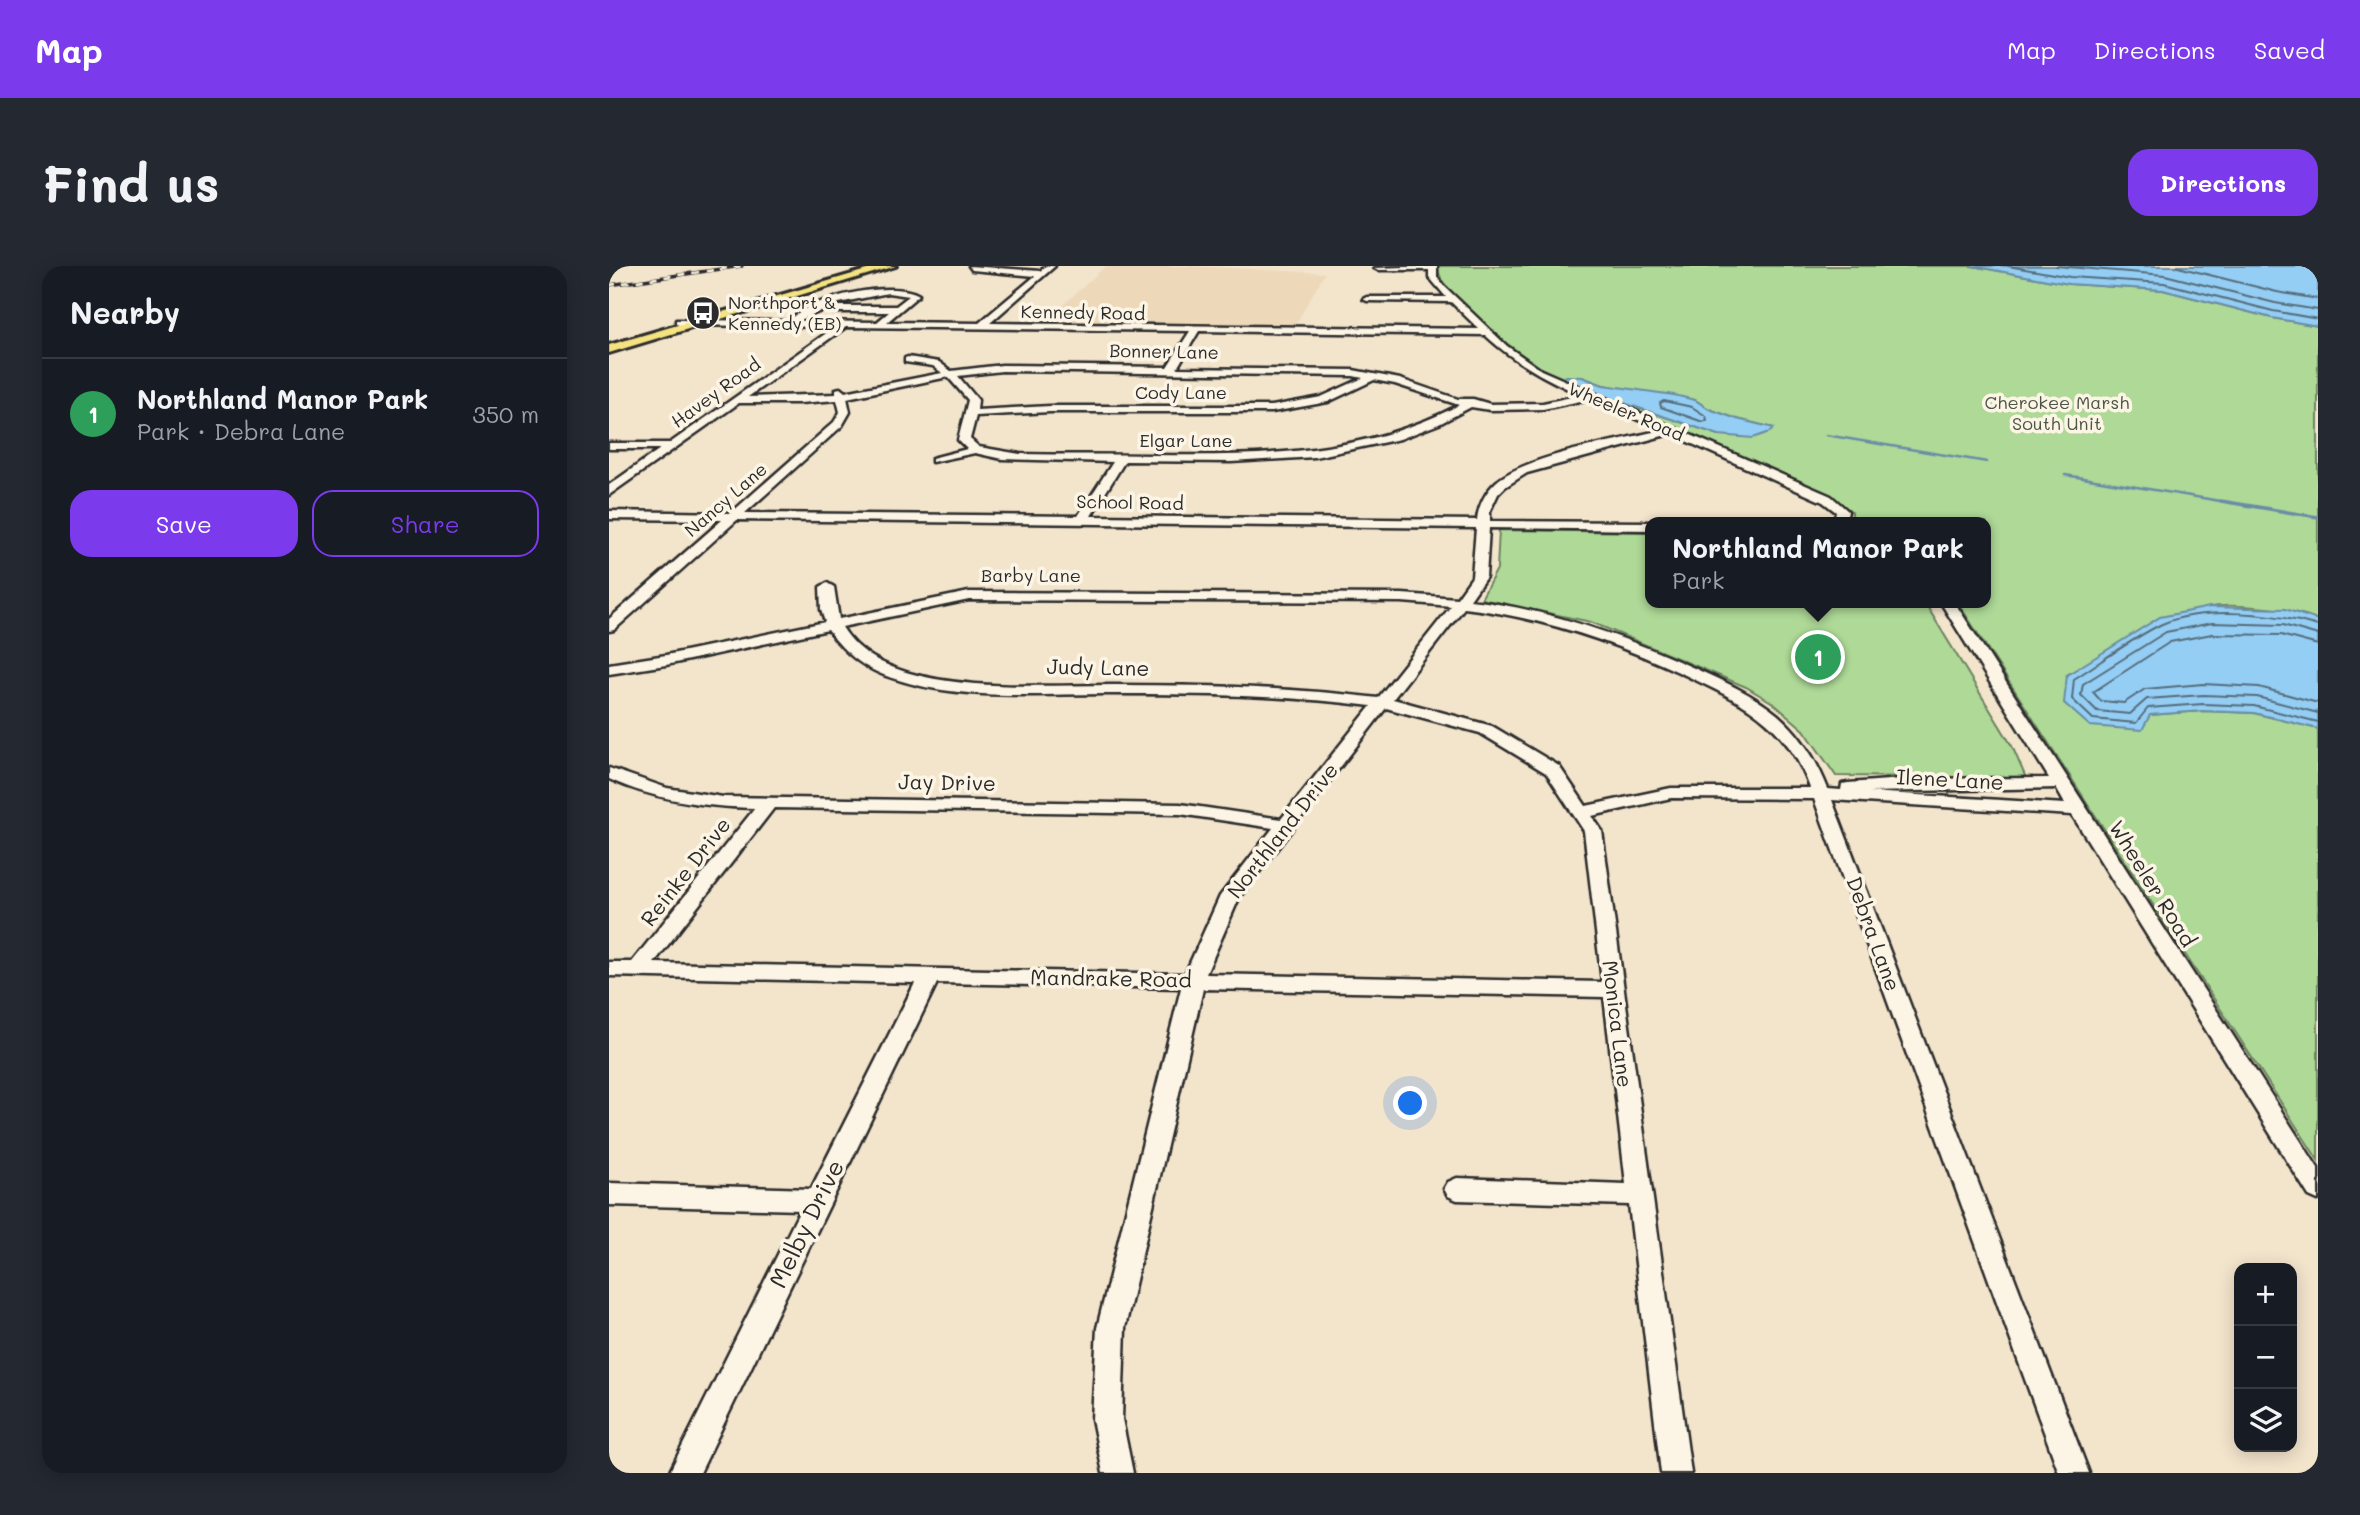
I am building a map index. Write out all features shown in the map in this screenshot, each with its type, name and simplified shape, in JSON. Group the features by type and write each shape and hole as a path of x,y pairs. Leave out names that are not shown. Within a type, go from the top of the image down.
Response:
{"main road":[{"path":"609,342 870,266"},
{"path":"609,349 891,266"}],"street":[{"path":"981,327 1051,266"},
{"path":"1378,268 1433,267"},
{"name":"Wheeler Road","path":"1433,267 1435,280 1453,300 1523,363 1588,396 1827,499 1842,511 1841,517"},
{"path":"972,268 1042,274"},
{"path":"789,322 823,307 884,289 898,289 915,295 879,325"},
{"path":"1367,299 1453,300"},
{"path":"823,307 899,309"},
{"name":"Kennedy Road","path":"679,322 1487,332"},
{"name":"Havey Road","path":"609,491 844,324"},
{"path":"1172,367 1196,330"},
{"path":"908,360 927,361 946,372 973,400 972,413 963,436 975,450"},
{"name":"Bonner Lane","path":"739,397 787,401 946,372 1027,368 1172,367 1377,374 1474,402 1527,407 1588,396"},
{"name":"Cody Lane","path":"972,413 1049,409 1272,409 1324,400 1377,374"},
{"name":"Bonner Lane","path":"1474,402 1525,400 1575,390"},
{"name":"Nancy Lane","path":"609,627 838,424 845,412 841,393"},
{"name":"Elgar Lane","path":"975,450 1013,457 1251,459 1339,450 1423,430 1474,402"},
{"name":"Northland Drive","path":"1118,1473 1107,1419 1111,1328 1194,980 1203,951 1230,896 1479,577 1484,510 1493,493 1508,479 1523,471 1669,430"},
{"path":"609,446 672,446"},
{"path":"936,460 975,450"},
{"path":"1339,450 1349,458"},
{"path":"1082,520 1121,458"},
{"name":"School Road","path":"609,515 1645,526"},
{"path":"827,587 828,613 834,624"},
{"name":"Barby Lane","path":"609,669 677,658 969,596 1402,598 1461,602"},
{"name":"Debra Lane","path":"1461,602 1563,623 1665,659 1747,700 1788,734 1814,775 2074,1473"},
{"name":"Wheeler Road","path":"1951,608 2318,1189"},
{"name":"Judy Lane","path":"834,624 841,638 862,660 891,673 941,685 1323,693 1383,702"},
{"name":"Monica Lane","path":"1383,702 1467,722 1528,751 1561,780 1585,812 1593,831 1676,1473"},
{"name":"Jay Drive","path":"609,773 643,788 688,799 1180,809 1287,825"},
{"name":"Ilene Lane","path":"1585,812 1643,797 1671,793 1819,793 1903,784 2061,783"},
{"name":"Ilene Lane","path":"1819,793 1857,798 2079,810"},
{"name":"Reinke Drive","path":"638,969 769,802"},
{"name":"Mandrake Road","path":"609,969 1613,990"},
{"name":"Melby Drive","path":"684,1473 930,975"},
{"path":"1457,1189 1639,1195"},
{"path":"609,1195 819,1200"}],"shaded area":[{"path":"1106,266 1191,266 1325,273 1294,327 1041,325"}],"green space":[{"name":"Cherokee Marsh South Unit","path":"1438,266 1972,266 2069,284 2163,290 2272,318 2318,326 2318,620 2263,608 2207,608 2135,637 2067,675 2149,715 2203,711 2254,713 2318,729 2318,1160 1961,608 1991,608 1991,517 1852,517 1852,512 1833,498 1559,379 1508,345 1452,295","holes":["1582,377 1603,385 1695,400 1709,409 1737,419 1774,428 1719,435 1603,396 1564,378"]},
{"path":"1499,530 1645,532 1645,608 1928,608 2012,746 2026,778 1836,776 1804,730 1773,703 1746,687 1591,622 1481,599 1497,569"}],"water":[{"path":"1972,266 2318,266 2318,326 2272,318 2163,290 2069,284"},
{"path":"1566,376 1695,400 1709,409 1737,419 1774,428 1753,438 1719,435 1603,396 1563,378"},
{"path":"2210,607 2285,609 2318,620 2318,729 2254,713 2203,711 2150,715 2142,730 2090,726 2064,703 2067,675 2160,617"}],"waterway":[{"path":"1826,435 1987,462"},
{"path":"2065,475 2232,503"},
{"path":"2221,501 2318,517"}],"railway":[{"path":"609,285 742,266"}],"place":[{"name":"Northport & Kennedy (EB)","path":"703,313"},
{"name":"Northland Manor Park","path":"1818,657"}]}
